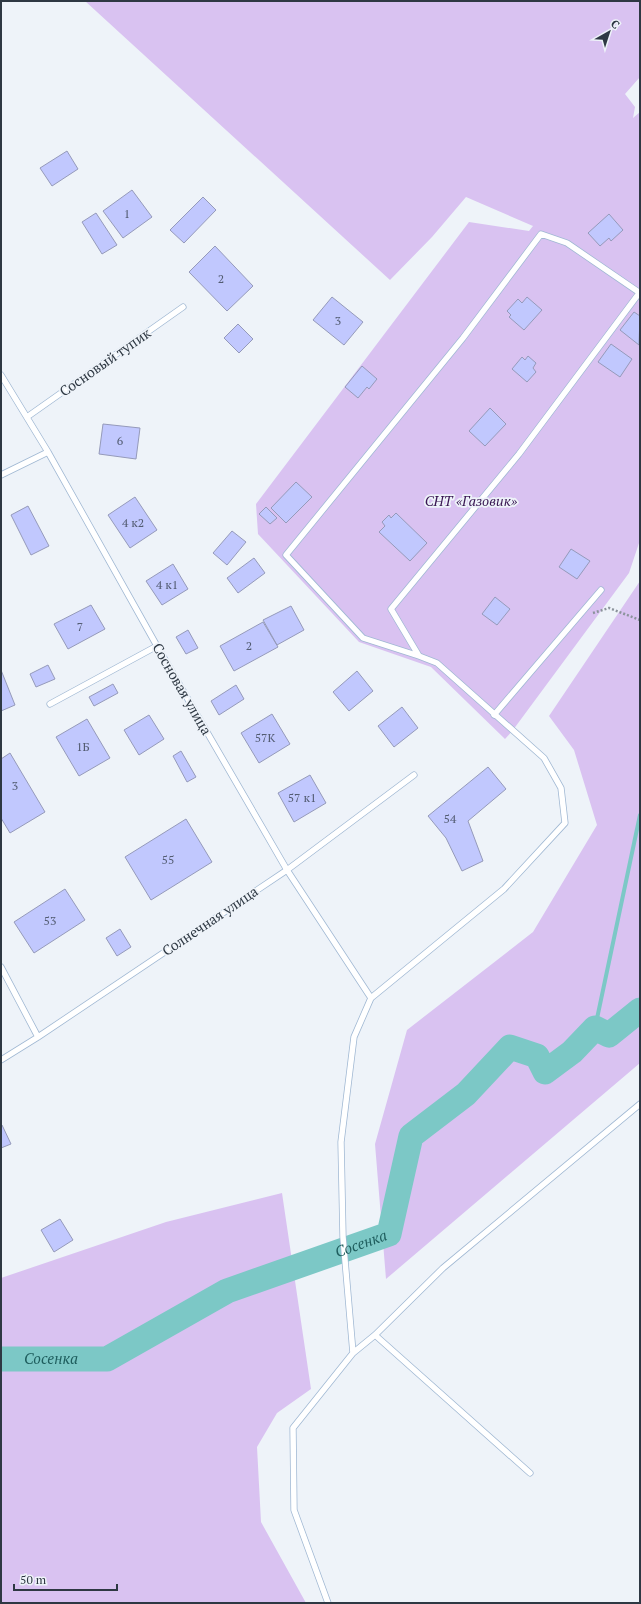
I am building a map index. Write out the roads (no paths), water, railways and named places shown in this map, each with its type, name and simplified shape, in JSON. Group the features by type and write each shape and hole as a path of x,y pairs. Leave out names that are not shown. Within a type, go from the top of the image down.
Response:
{"lane":[{"path":"353,1352 343,1237 341,1142 354,1037 371,998 504,889 565,823 561,788 544,758 437,663 363,638 286,555 463,338 541,234 567,243 640,293 519,454 392,609 419,656"},
{"name":"Сосновый тупик","path":"27,417 183,307"},
{"name":"Сосновая улица","path":"1,375 48,452 157,646 287,870 371,998"},
{"path":"1,476 48,452"},
{"path":"494,714 601,590"},
{"path":"50,704 157,646"},
{"name":"Солнечная улица","path":"1,1060 38,1037 287,870 414,775"},
{"path":"1,968 38,1037"},
{"path":"328,1603 294,1510 293,1428 353,1352 375,1336 443,1268 640,1104"},
{"path":"375,1336 530,1473"}],"waterway":[{"path":"595,1028 640,815"},
{"name":"Сосенка","path":"1,1359 107,1359 227,1291 389,1234 411,1136 466,1094 510,1047 537,1056 545,1072 572,1052 595,1028 609,1035 640,1010"}],"park label":[{"name":"СНТ «Газовик»","path":"471,501"}]}
